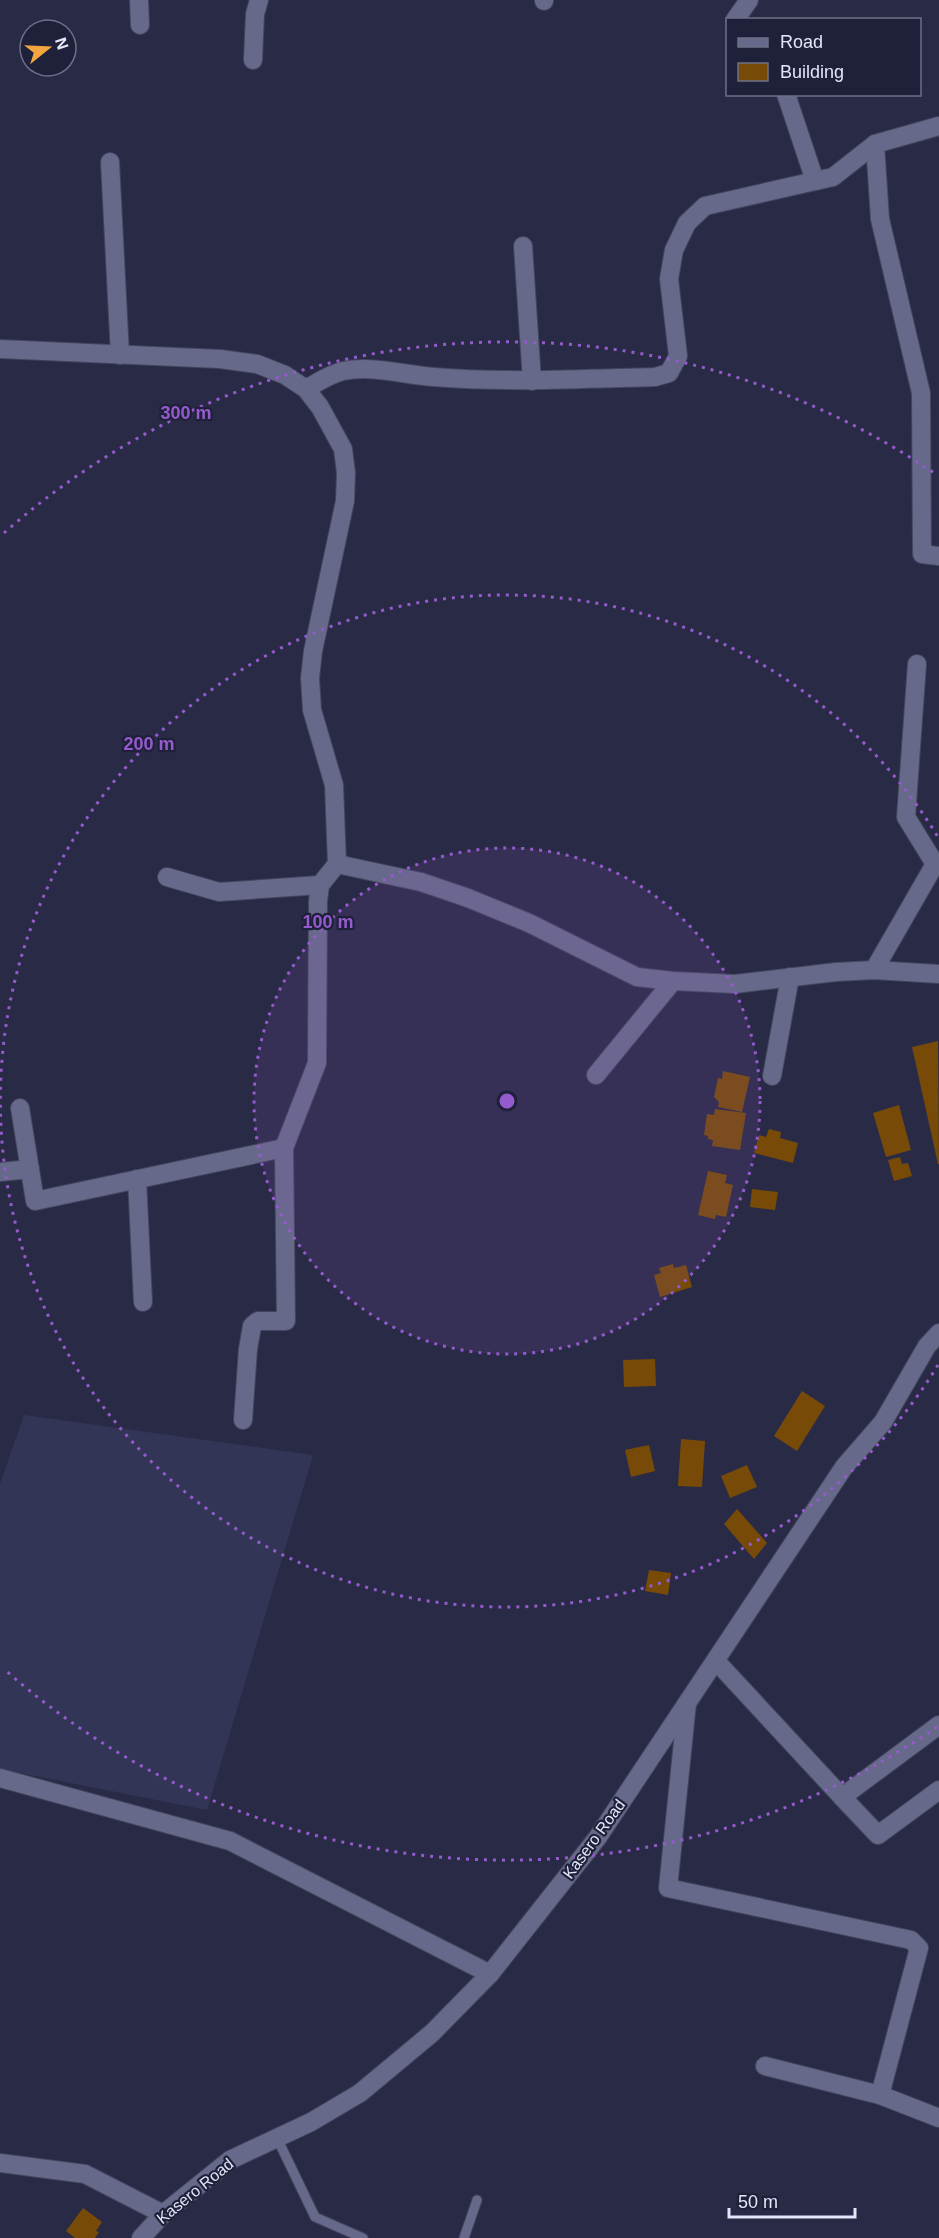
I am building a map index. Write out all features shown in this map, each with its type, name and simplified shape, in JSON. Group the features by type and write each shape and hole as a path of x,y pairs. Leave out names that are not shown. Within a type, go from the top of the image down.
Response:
{"street":[{"path":"140,0 140,25"},
{"path":"253,60 255,14 259,0"},
{"path":"736,18 749,0"},
{"path":"787,96 815,181"},
{"path":"306,389 331,374 366,370 391,370 432,377 532,381 655,377 669,373 678,356 669,279 674,250 687,223 705,206 833,177 875,144 939,126"},
{"path":"875,144 880,219 921,393 922,554 939,556"},
{"path":"110,162 120,355"},
{"path":"523,246 532,381"},
{"path":"0,349 220,359 257,364 285,375 306,389 320,407 342,449 346,473 345,501 313,651 310,678 312,710 334,785 337,864 320,885 318,901 317,1064 284,1148 286,1321 258,1321 252,1326 243,1420"},
{"path":"874,970 935,864 906,817 917,664"},
{"path":"337,864 421,882 468,898 529,923 637,977 735,984 874,970 939,974"},
{"path":"167,877 219,892 320,885"},
{"path":"772,1076 790,977"},
{"path":"596,1076 673,981"},
{"path":"20,1108 35,1201 284,1148"},
{"path":"0,1172 30,1169"},
{"path":"136,1179 143,1302"},
{"name":"Kasero Road","path":"141,2238 163,2214 231,2160 311,2122 360,2093 432,2033 490,1974 598,1837 844,1467 883,1422 927,1346 939,1334"},
{"path":"716,1660 878,1835 939,1790"},
{"path":"687,1703 668,1888 910,1940 919,1948 880,2095"},
{"path":"842,1797 939,1725"},
{"path":"0,1778 230,1841 490,1974"},
{"path":"765,2066 880,2095 939,2118"},
{"path":"0,2163 85,2174 163,2214"}],"lane":[{"path":"277,2138 315,2217 363,2238"},
{"path":"464,2238 477,2200"}],"shaded area":[{"path":"24,1415 313,1455 207,1810 0,1769 0,1484"}],"building":[{"path":"938,1041 939,1164 912,1047"},
{"path":"723,1071 750,1077 742,1112 718,1107 719,1102 714,1097 718,1078 722,1079"},
{"path":"899,1105 911,1150 886,1157 873,1113"},
{"path":"715,1109 746,1113 740,1150 712,1146 713,1140 704,1135 707,1114 714,1115"},
{"path":"769,1129 781,1132 780,1138 798,1143 793,1163 754,1153 759,1135 766,1137"},
{"path":"900,1157 902,1164 908,1163 912,1176 894,1181 888,1160"},
{"path":"708,1171 727,1175 725,1183 733,1185 726,1217 716,1215 715,1219 698,1215"},
{"path":"752,1189 778,1192 775,1210 750,1207"},
{"path":"673,1264 674,1268 686,1265 692,1287 660,1297 654,1275 661,1273 659,1268"},
{"path":"655,1359 656,1386 624,1387 623,1360"},
{"path":"802,1391 825,1406 797,1451 774,1436"},
{"path":"681,1439 705,1441 702,1487 678,1486"},
{"path":"649,1445 655,1471 631,1477 625,1450"},
{"path":"747,1465 757,1487 730,1498 721,1476"},
{"path":"737,1509 767,1543 754,1559 724,1524"},
{"path":"649,1570 671,1573 668,1595 645,1591"},
{"path":"83,2208 102,2222 96,2231 99,2232 95,2238 75,2238 66,2231"}]}
